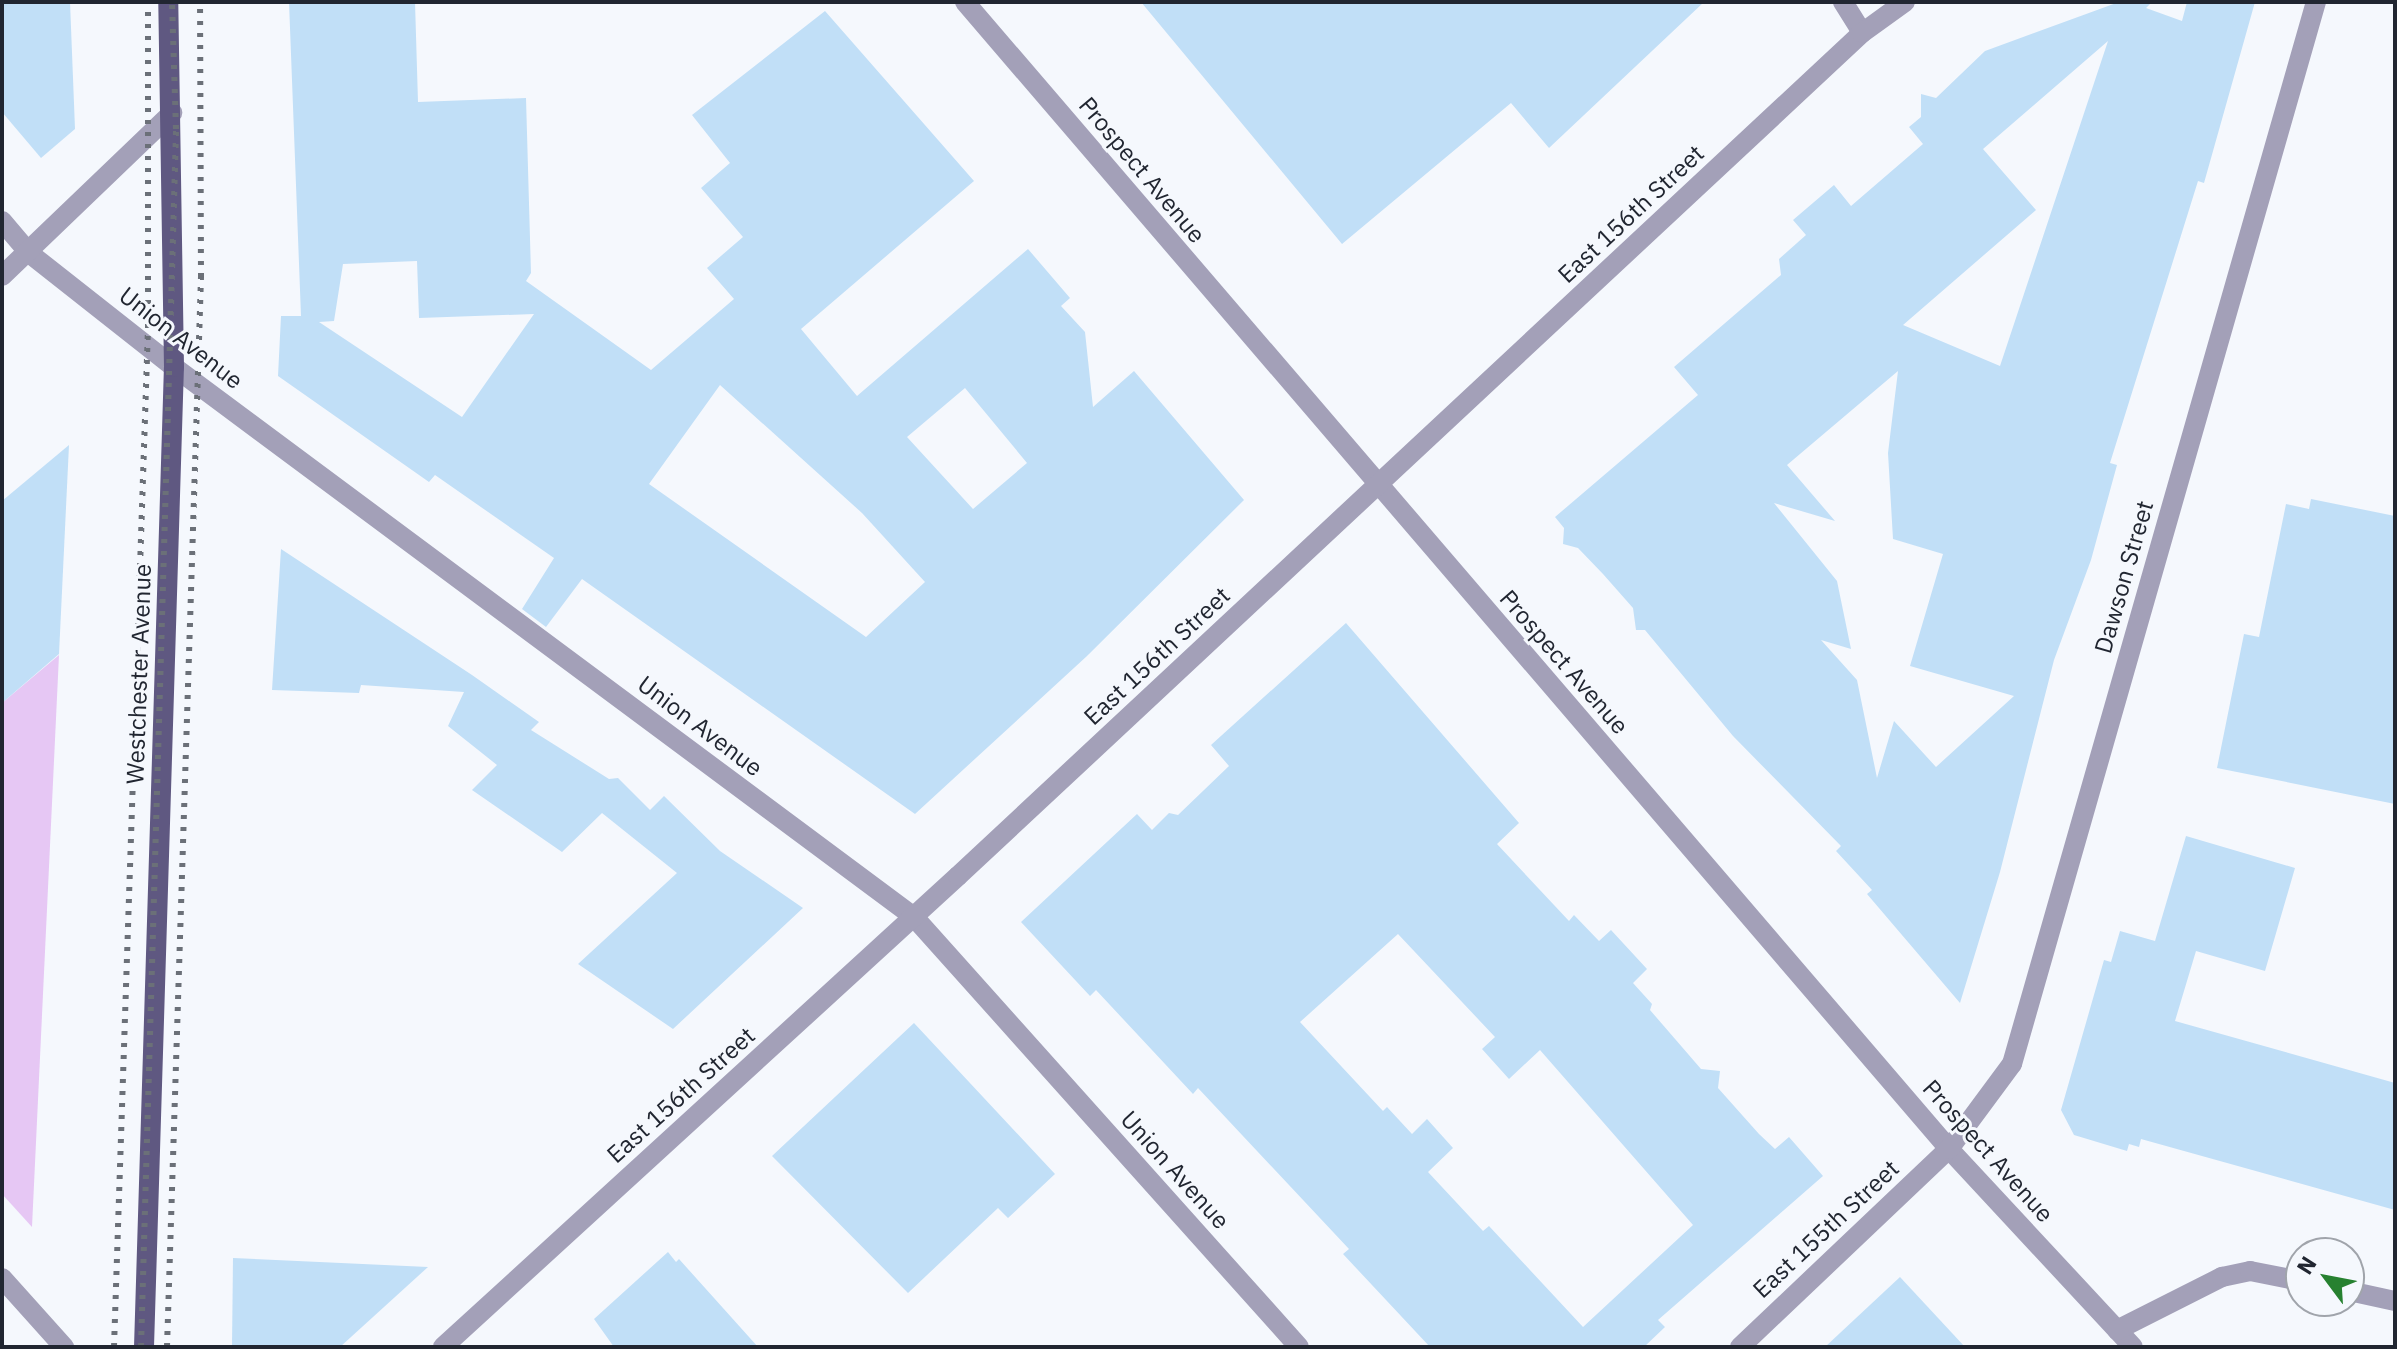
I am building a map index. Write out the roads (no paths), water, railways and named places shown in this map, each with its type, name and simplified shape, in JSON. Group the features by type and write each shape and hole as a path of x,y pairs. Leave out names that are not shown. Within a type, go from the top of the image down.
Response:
{"main road":[{"name":"Westchester Avenue","path":"144,1347 174,367 168,2"}],"street":[{"name":"Prospect Avenue","path":"965,2 1949,1149 2133,1347"},
{"path":"1843,2 1862,33"},
{"name":"East 156th Street","path":"443,1347 914,917 1862,33 1905,2"},
{"name":"Dawson Street","path":"1949,1149 2012,1064 2316,2"},
{"path":"2,276 172,113"},
{"name":"Union Avenue","path":"2,221 29,253 174,367 914,917 1299,1347"},
{"name":"East 155th Street","path":"1740,1347 1949,1149"},
{"path":"2117,1330 2222,1277 2250,1271 2285,1278"},
{"path":"2,1278 64,1347"},
{"path":"2365,1294 2395,1301"}],"railway":[{"path":"114,1347 148,328 148,2"},
{"path":"141,1347 176,129 172,2"},
{"path":"167,1347 201,277 200,2"}]}
